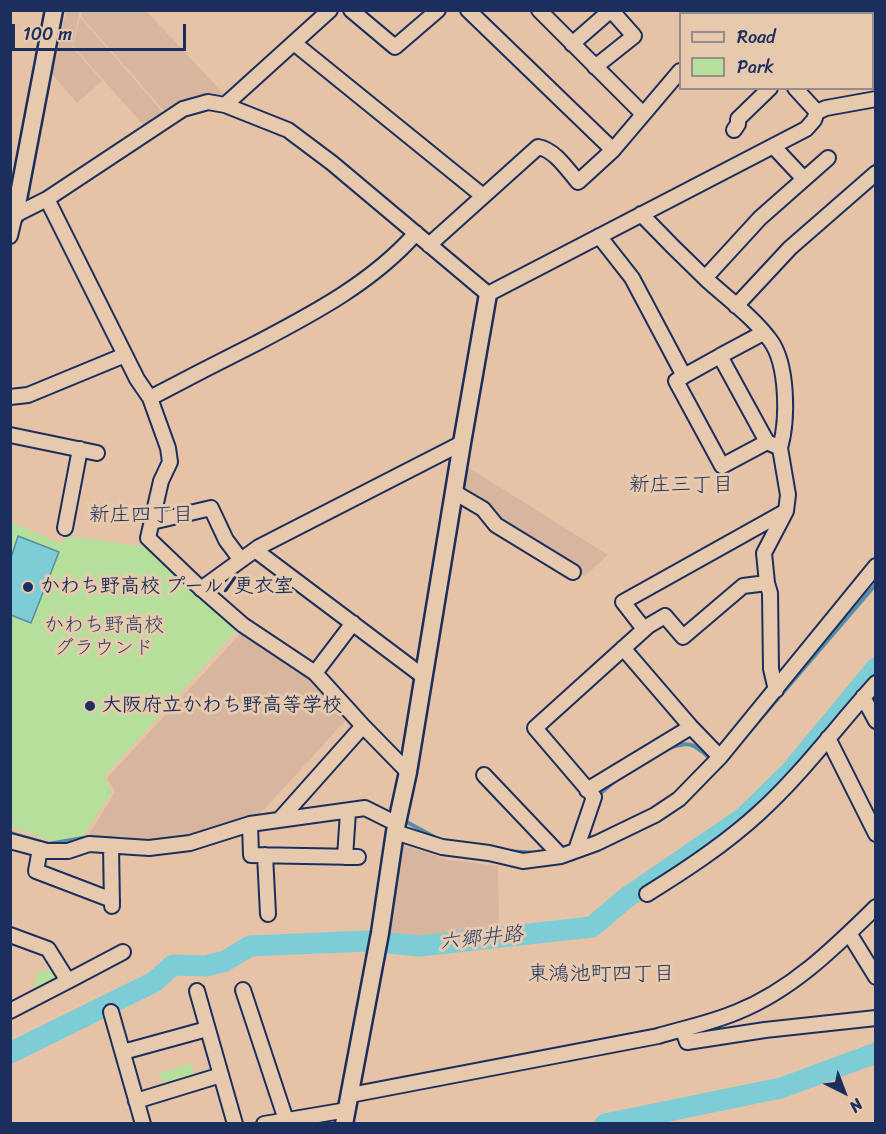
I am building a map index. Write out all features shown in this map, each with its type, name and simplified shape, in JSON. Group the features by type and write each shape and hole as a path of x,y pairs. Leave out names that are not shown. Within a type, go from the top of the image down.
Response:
{"street":[{"path":"10,236 54,10"},
{"path":"351,10 395,48 438,10"},
{"path":"468,10 613,150"},
{"path":"572,44 611,10 633,36 595,67"},
{"path":"542,12 643,114"},
{"path":"225,105 294,43 323,13"},
{"path":"294,43 483,196"},
{"path":"429,245 538,147 545,148 555,156 578,182 613,150 679,73"},
{"path":"734,130 738,119 768,90"},
{"path":"797,90 817,112"},
{"path":"13,216 47,199 183,109 208,102 225,105 288,130 332,163 489,294"},
{"path":"489,294 806,129 814,120 817,112 826,108 874,105"},
{"path":"773,146 804,179"},
{"path":"705,278 760,218 828,158"},
{"path":"736,306 790,248 876,173"},
{"path":"47,199 125,355 150,398 168,448 170,462 161,481 148,538 201,589 243,625 315,673 408,772"},
{"path":"640,214 771,340 785,382 785,432 780,448 788,495 786,511 764,553 770,593 771,669 776,690"},
{"path":"150,398 298,321 359,284 396,255 416,233"},
{"path":"599,236 632,278 684,376"},
{"path":"347,1109 380,933 396,828 408,772 489,294"},
{"path":"763,333 676,381 722,466 767,442"},
{"path":"10,397 28,395 125,355"},
{"path":"720,356 767,442 780,448"},
{"path":"10,435 98,453"},
{"path":"201,589 255,550 462,443"},
{"path":"65,528 80,449"},
{"path":"454,492 483,509 496,525 573,572"},
{"path":"152,522 211,508 226,540 241,560"},
{"path":"645,629 623,602 786,511"},
{"path":"255,550 424,676"},
{"path":"10,841 40,849 68,850 89,844 149,848 190,843 250,824 281,818 348,812 365,808 396,828 442,847 489,853 524,861 576,850 597,843 679,800 720,757 876,566"},
{"path":"576,850 594,797 535,728 645,629 665,616 683,637 743,586 767,583"},
{"path":"315,673 353,623"},
{"path":"623,648 720,757"},
{"path":"647,894 694,865 760,813 876,683"},
{"path":"863,698 876,721"},
{"path":"281,818 363,726"},
{"path":"588,790 691,727"},
{"path":"828,738 876,834"},
{"path":"484,776 558,852"},
{"path":"250,824 251,855 352,857 348,812"},
{"path":"40,849 36,871 112,905 111,846"},
{"path":"265,855 268,914"},
{"path":"264,1124 347,1109 683,1030 739,1012 767,998 801,976 876,907"},
{"path":"849,933 876,977"},
{"path":"10,935 48,949 68,981"},
{"path":"10,1011 123,952"},
{"path":"243,990 286,1120"},
{"path":"197,991 234,1124"},
{"path":"111,1012 143,1124"},
{"path":"683,1030 687,1042 765,1030 876,1018"},
{"path":"123,1052 207,1029"},
{"path":"136,1101 221,1075"}],"shaded area":[{"path":"66,11 80,11 72,47 102,81 77,103 52,74"},
{"path":"82,11 146,11 224,94 167,114 81,16"},
{"path":"80,17 166,116 147,129 73,46"},
{"path":"466,466 608,555 585,576 500,523 460,493"},
{"path":"241,633 326,687 345,721 257,817 189,838 145,843 85,841 115,792 107,778"},
{"path":"401,844 449,860 498,866 499,931 420,940 384,935"}],"green space":[{"name":"かわち野高校 グラウンド","path":"11,522 60,543 69,536 146,547 236,631 104,777 112,792 83,836 52,841 11,826"},
{"path":"38,971 57,971 59,978 33,993"},
{"path":"191,1063 196,1079 165,1089 160,1073"}],"water":[{"name":"かわち野高校 プール/更衣室","path":"18,536 59,552 31,623 11,615 11,558"}],"waterway":[{"path":"745,737 876,584"},
{"name":"六郷井路","path":"10,1053 154,982 173,965 206,966 225,961 250,946 367,941 420,946 592,927 626,898 743,818 791,771 876,668"},
{"path":"669,748 683,744 693,745 712,760"},
{"path":"599,797 616,780"},
{"path":"305,810 357,803"},
{"path":"403,820 438,839"},
{"path":"10,833 48,844 89,837 118,839"},
{"path":"507,851 538,853"},
{"path":"605,1124 781,1088 876,1053"}],"place":[{"name":"かわち野高校 プール/更衣室","path":"28,587"},
{"name":"大阪府立かわち野高等学校","path":"90,706"}],"district":[{"name":"新庄三丁目","path":"681,486"},
{"name":"新庄四丁目","path":"141,516"},
{"name":"東鴻池町四丁目","path":"601,975"}]}
